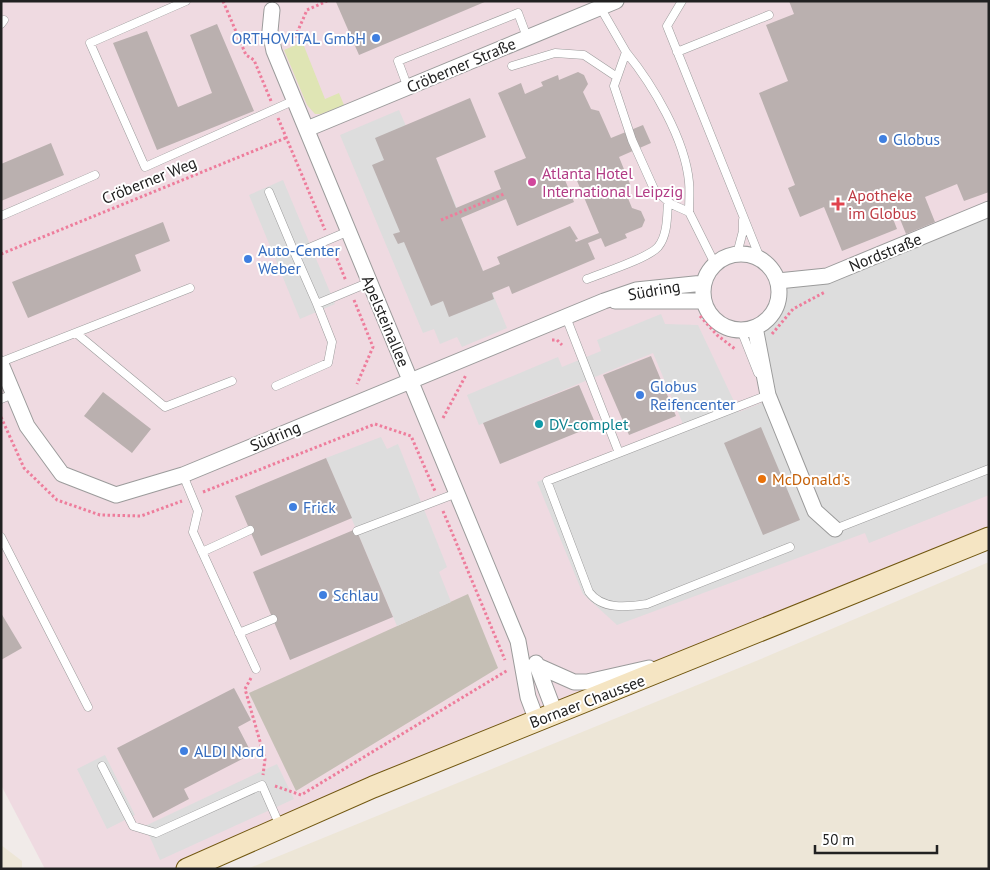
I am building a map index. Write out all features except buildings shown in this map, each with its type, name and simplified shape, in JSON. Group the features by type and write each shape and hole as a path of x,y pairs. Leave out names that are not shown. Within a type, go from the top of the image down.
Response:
{"main road":[{"name":"Bornaer Chaussee","path":"187,869 356,794 989,538"}],"street":[{"name":"Cröberner Straße","path":"307,129 616,1"},
{"name":"Apelsteinallee","path":"271,4 270,31 274,51 518,641 528,697 546,717"},
{"name":"Nordstraße","path":"778,281 830,282 989,209"},
{"path":"736,254 760,258 767,264 778,281 779,293 774,310 764,323 748,329 722,325 708,310 699,306 704,283 715,264 736,254"},
{"name":"Südring","path":"1,363 7,396 62,474 116,495 183,476 410,380 604,301 636,290 704,283"},
{"name":"Südring","path":"604,301 699,306"},
{"path":"748,329 768,395 815,511 835,529"},
{"name":"Apelsteinallee","path":"518,641 538,666 574,682 587,682 689,660"},
{"name":"Apelsteinallee","path":"538,666 546,717"}],"lane":[{"path":"186,1 90,43 145,167 295,100"},
{"path":"682,1 667,26 760,258"},
{"path":"600,7 626,52 658,95 671,124 689,181 689,212 715,264"},
{"path":"408,88 398,60 518,13 527,37"},
{"path":"677,52 769,15"},
{"path":"626,52 614,86 632,140 654,189 668,201 689,212"},
{"path":"512,66 555,53 584,55 617,77"},
{"path":"1,216 95,176"},
{"path":"269,192 332,342 328,363 276,386"},
{"path":"587,279 638,259 658,246 666,227 668,201"},
{"path":"736,254 743,231 743,216"},
{"path":"295,254 349,231"},
{"path":"317,304 370,282"},
{"path":"1,363 190,288"},
{"path":"566,317 619,453"},
{"path":"76,332 165,407 232,381"},
{"path":"768,395 547,481 595,601 627,607 647,604 790,547"},
{"path":"835,529 989,469"},
{"path":"183,476 198,511 193,532 256,669"},
{"path":"357,531 457,493"},
{"path":"202,552 250,530"},
{"path":"1,537 88,707"},
{"path":"239,633 272,619"},
{"path":"102,766 133,826 156,833 262,785 281,828"}],"path":[{"path":"223,1 246,55 254,60 374,347 357,384"},
{"path":"293,42 307,10 327,1"},
{"name":"Cröberner Weg","path":"1,254 307,129"},
{"path":"441,220 504,194"},
{"path":"317,211 325,208"},
{"path":"769,341 778,326 793,309 830,282"},
{"path":"699,306 717,335 730,343 739,354"},
{"path":"545,343 554,340 562,345"},
{"path":"440,422 466,374"},
{"path":"203,492 375,424 411,436 509,669 301,795 273,785 262,785 265,758 245,689 256,669"}],"shaded area":[{"path":"1,1 989,1 989,538 187,869 45,869 1,785"},
{"path":"399,110 406,126 420,120 507,328 462,347 457,337 440,344 434,329 423,333 340,135"},
{"path":"283,180 335,304 300,319 249,195"},
{"path":"989,216 989,495 869,543 865,533 617,625 583,594 537,482 683,424 653,353 479,425 467,395 558,357 562,367 601,351 597,340 661,314 665,324 698,325 739,412 769,400 757,333 776,316 779,286"},
{"path":"381,437 387,449 398,444 447,567 439,572 451,602 397,626 326,458"},
{"path":"989,562 989,869 247,869 761,659"},
{"path":"468,594 498,668 296,791 249,693"},
{"path":"105,755 135,815 107,829 77,769"},
{"path":"277,764 294,799 160,860 145,826"},
{"path":"1,845 22,861 22,869 1,869"}],"green space":[{"path":"300,36 325,99 339,93 344,105 321,114 315,114 307,105 284,50 296,45"}],"place":[{"name":"ORTHOVITAL GmbH","path":"376,38"},
{"name":"Globus","path":"883,139"},
{"name":"Atlanta Hotel International Leipzig","path":"532,182"},
{"name":"Apotheke im Globus","path":"838,204"},
{"name":"Auto-Center Weber","path":"248,259"},
{"name":"Globus Reifencenter","path":"640,395"},
{"name":"DV-complet","path":"539,424"},
{"name":"McDonald's","path":"762,479"},
{"name":"Frick","path":"293,507"},
{"name":"Schlau","path":"323,595"},
{"name":"ALDI Nord","path":"184,751"}]}
